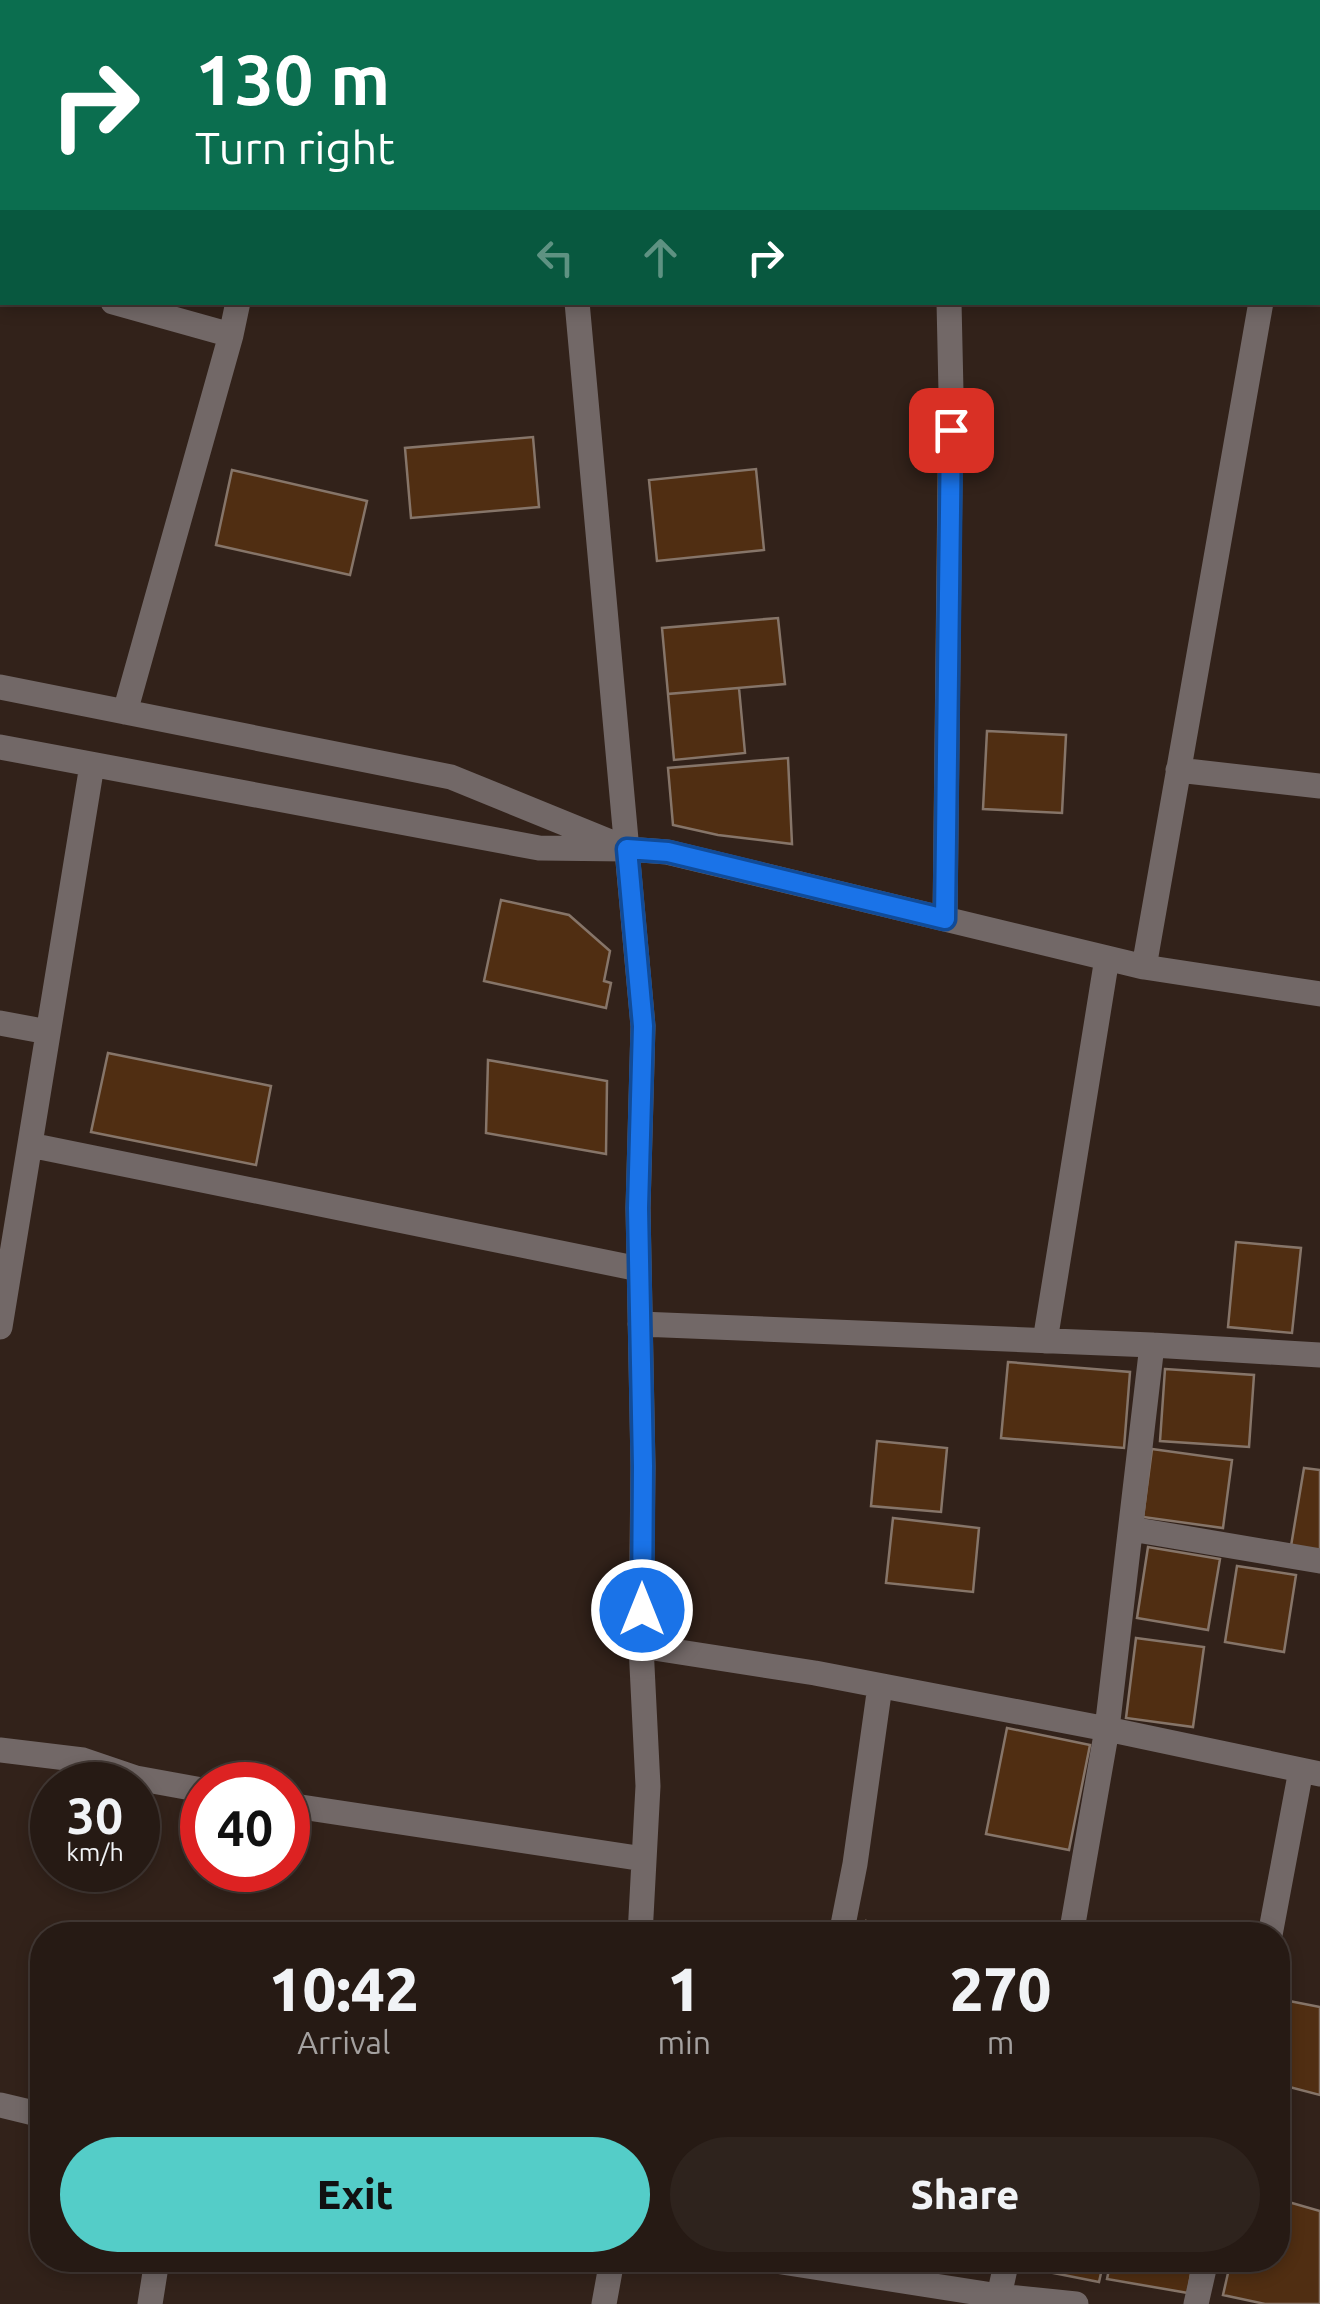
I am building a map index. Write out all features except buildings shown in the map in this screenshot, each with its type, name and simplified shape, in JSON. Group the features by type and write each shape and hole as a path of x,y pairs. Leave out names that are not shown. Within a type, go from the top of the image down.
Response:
{"street":[{"path":"124,305 232,335"},
{"path":"125,712 237,305"},
{"path":"577,305 643,1026 638,1208 643,1466 641,1646 648,1786 641,1922"},
{"path":"945,919 952,392 949,305"},
{"path":"1144,966 1261,305"},
{"path":"0,687 451,777 627,849"},
{"path":"0,747 539,848 668,852 1107,958 1320,994"},
{"path":"0,1327 92,765"},
{"path":"1178,770 1320,786"},
{"path":"1044,1341 1107,958"},
{"path":"0,1023 48,1032"},
{"path":"30,1146 639,1269"},
{"path":"640,1324 1152,1345 1320,1356"},
{"path":"1073,1922 1107,1729 1152,1345"},
{"path":"1131,1529 1320,1560"},
{"path":"641,1646 815,1673 1310,1772 1273,1922"},
{"path":"844,1922 880,1686"},
{"path":"0,1750 83,1760 136,1778 180,1786"},
{"path":"310,1808 644,1858"},
{"path":"0,2104 30,2112"},
{"path":"150,2304 155,2272"},
{"path":"604,2304 610,2272"},
{"path":"846,2272 1076,2304"},
{"path":"999,2296 1004,2272"},
{"path":"1196,2304 1203,2272"}],"route":[{"path":"642,1610 638,1208 643,1026 627,849 668,852 945,919 951,430"}]}
